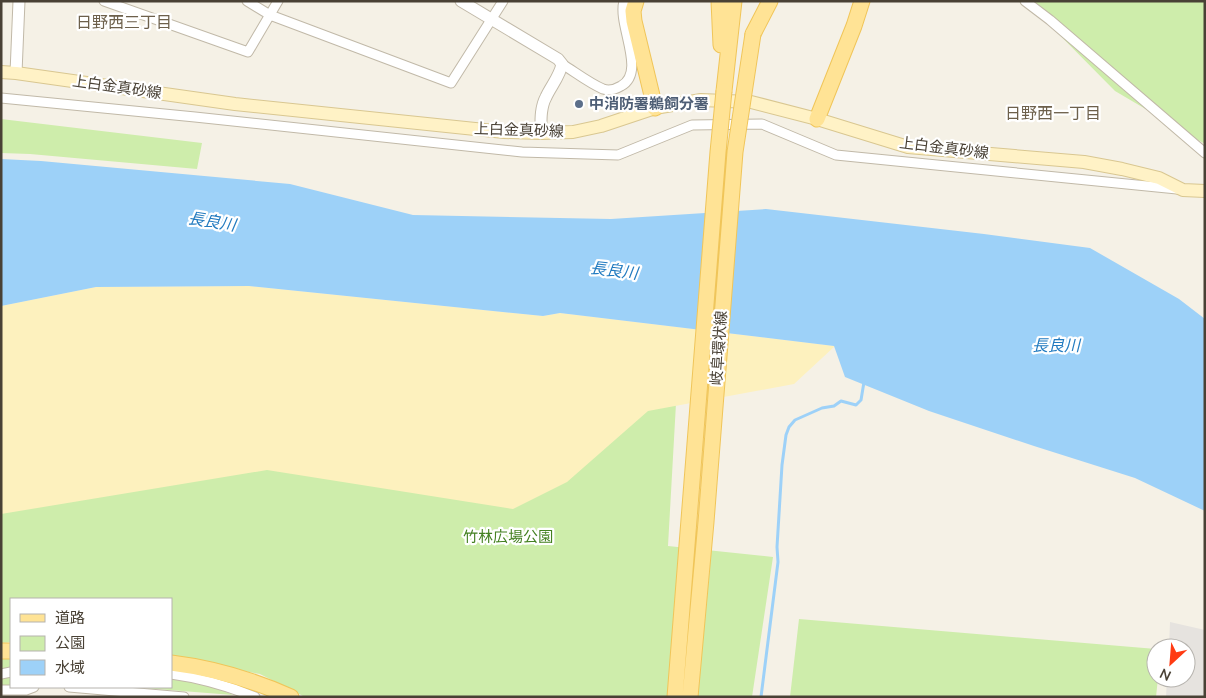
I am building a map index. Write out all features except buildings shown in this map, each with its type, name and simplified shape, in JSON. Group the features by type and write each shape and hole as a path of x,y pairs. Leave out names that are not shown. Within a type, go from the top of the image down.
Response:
{"main road":[{"path":"636,1 633,12 634,21 654,108"},
{"path":"718,1 724,92"},
{"name":"岐阜環状線","path":"675,697 718,152 734,1"},
{"name":"岐阜環状線","path":"690,697 706,522 735,152 753,34 761,1"},
{"path":"753,34 770,1"},
{"path":"854,1 854,26"},
{"path":"817,119 862,1"},
{"name":"上白金真砂線","path":"1,72 235,104 504,132 573,132 601,126 654,108 701,100 751,102 817,119 908,147 1084,162 1158,178 1183,190 1205,191"},
{"path":"172,663 226,674 272,688 291,697"}],"street":[{"path":"16,73 19,1"},
{"path":"104,1 248,52 278,1"},
{"path":"247,1 270,15 452,83 503,1"},
{"path":"461,1 558,59 562,64 604,90 615,89 625,84 632,73 632,61 623,23 622,6 624,1"},
{"path":"1025,1 1050,20 1205,153"},
{"path":"541,133 542,107 561,70 562,64"},
{"path":"1,98 522,152 618,154 692,125 762,124 836,155 1183,190"},
{"path":"172,674 189,676 233,688 255,697"},
{"path":"1,690 26,690 31,688"},
{"path":"80,688 184,697"}],"green space":[{"path":"1026,1 1205,1 1205,144 1115,91"},
{"path":"1,119 202,143 197,169 1,153"},
{"name":"竹林広場公園","path":"679,350 668,546 773,557 752,697 305,697 260,674 172,658 172,598 10,598 10,642 1,643 1,499"},
{"path":"799,619 1146,648 1146,688 1157,688 1156,697 790,697"},
{"path":"1,657 10,658 10,685 1,686"},
{"path":"172,670 205,675 226,692 233,695 144,688 172,688"}],"sand":[{"path":"249,286 543,316 560,313 835,346 794,384 648,411 567,482 513,509 267,470 1,514 1,306 96,287"}],"shaded area":[{"path":"1170,622 1205,630 1205,697 1166,697 1166,688 1196,688 1196,638 1169,638"}],"water":[{"name":"長良川","path":"1,159 290,184 413,215 611,219 766,209 1090,248 1179,299 1205,319 1205,511 1135,478 929,411 845,377 834,346 560,313 543,316 249,286 96,287 1,306"}],"waterway":[{"path":"761,697 778,562 777,547 782,465 786,435 789,427 795,420 822,408 834,406 841,401 856,405 861,400 864,382"}],"place":[{"name":"中消防署鵜飼分署","path":"579,104"}],"district":[{"name":"日野西三丁目","path":"124,23"},
{"name":"日野西一丁目","path":"1053,114"}]}
